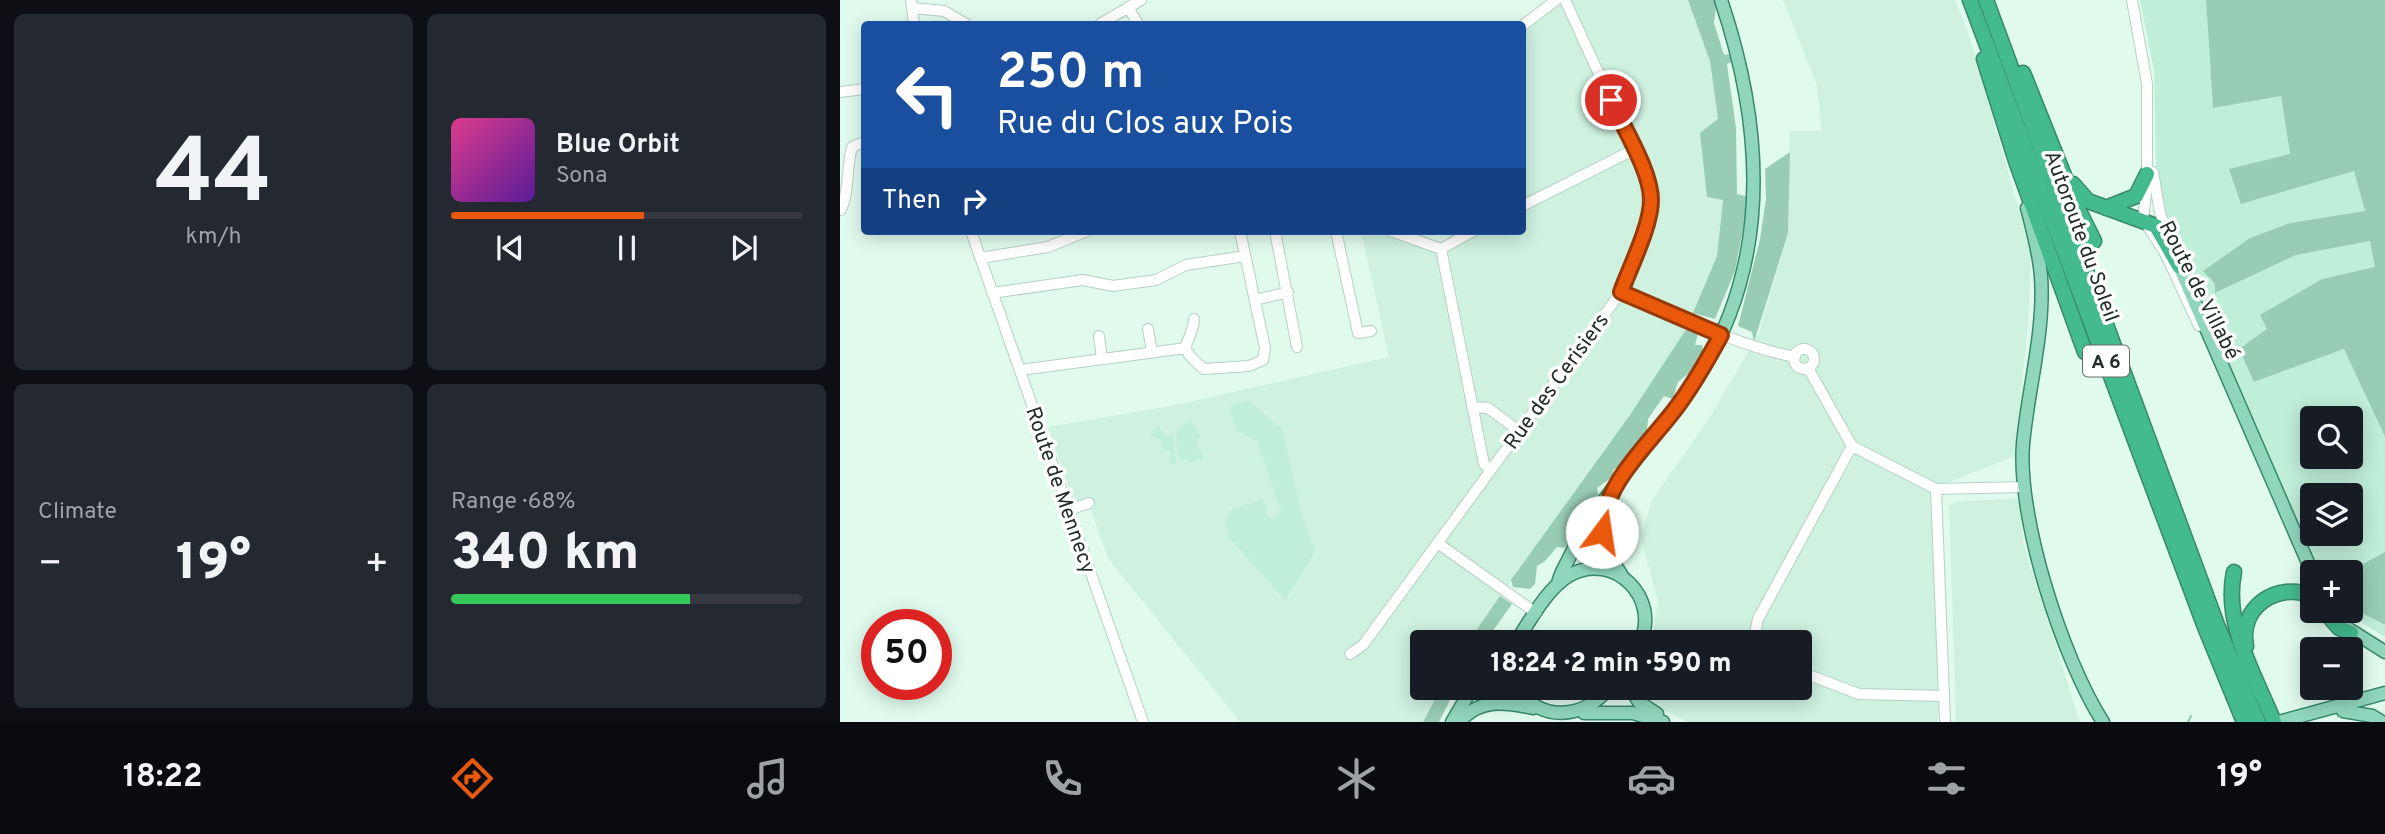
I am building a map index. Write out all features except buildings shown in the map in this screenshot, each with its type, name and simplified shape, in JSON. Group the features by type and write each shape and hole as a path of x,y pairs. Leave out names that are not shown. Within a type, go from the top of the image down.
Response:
{"highway":[{"path":"1964,0 2016,162 2085,352"},
{"name":"Autoroute du Soleil","path":"1970,0 2204,627 2244,722"},
{"name":"Autoroute du Soleil","path":"1986,0 2217,625 2258,722"},
{"path":"2000,36 2008,37 2094,241"},
{"path":"2057,158 2081,196 2106,208 2143,219 2160,230 2179,266"},
{"path":"2106,208 2136,196 2147,174"},
{"path":"2234,572 2231,609 2274,722"},
{"path":"2249,661 2246,625 2257,606 2268,597 2284,591 2300,594"},
{"path":"2336,623 2339,628 2351,633"}],"main road":[{"path":"1524,630 1558,584 1581,531 1700,374 1721,335 1740,288 1754,228 1749,100 1721,0"},
{"path":"2016,162 2041,277 2022,461 2031,534 2072,665 2103,722"},
{"name":"Route de Villabé","path":"2179,266 2307,560"},
{"path":"1613,490 1604,512 1602,532 1607,552 1638,592 1644,606 1644,630"},
{"path":"1558,584 1568,576 1588,569 1605,569 1624,577"},
{"path":"2348,623 2385,644"},
{"path":"2351,633 2385,652"},
{"path":"2295,721 2385,693"},
{"path":"1452,722 1465,700"},
{"path":"1527,700 1534,708"},
{"path":"1576,714 1598,700"},
{"path":"1638,700 1669,722"},
{"path":"2279,722 2295,721 2385,700"},
{"path":"1459,722 1468,713 1487,704 1506,702 1534,708 1550,715 1622,712 1663,722"},
{"path":"2343,711 2372,716 2382,722"}],"street":[{"path":"1105,21 1141,0"},
{"path":"1526,23 1556,0"},
{"name":"Rue des Cerisiers","path":"1350,654 1363,645 1439,544 1621,292 1651,207 1648,181 1565,0"},
{"name":"Route de Villabé","path":"2135,0 2147,84 2147,174 2143,219 2149,233 2165,253 2263,463"},
{"name":"Route de Villabé","path":"2135,0 2150,66 2153,182 2160,213 2179,266"},
{"path":"912,4 938,5 962,21"},
{"path":"1128,7 1136,21"},
{"path":"840,92 861,89"},
{"path":"841,210 847,195 846,174 852,147 861,143"},
{"path":"1526,204 1633,150"},
{"name":"Route de Mennecy","path":"972,235 1143,722"},
{"path":"980,258 1048,247 1077,235"},
{"path":"1194,319 1193,327 1185,340 1185,348 1191,358 1209,370 1248,366 1264,360 1265,348 1241,235"},
{"path":"1276,235 1297,347"},
{"path":"1337,235 1358,333 1371,331"},
{"path":"1402,235 1441,249 1466,235"},
{"path":"1441,249 1484,464 1491,470"},
{"path":"992,293 1083,280 1113,286 1156,280 1186,265 1245,256"},
{"path":"1255,300 1287,292"},
{"path":"1621,292 1756,349 1795,357"},
{"path":"1148,329 1152,352"},
{"path":"1099,337 1102,359"},
{"path":"1020,370 1185,348"},
{"path":"1808,368 1814,358 1809,351 1800,350 1795,357 1797,365 1808,368 1852,446 1936,489 2024,487"},
{"path":"1472,407 1488,408 1519,431"},
{"path":"1756,630 1756,623 1852,446"},
{"path":"1996,488 2013,481 2022,461"},
{"path":"1936,489 1945,722"},
{"path":"1069,510 1089,503"},
{"path":"1439,544 1536,613"},
{"path":"1812,675 1859,694 1944,696"}],"shaded area":[{"path":"1560,0 1688,0 1710,61 1718,120 1700,133 1723,200 1717,256 1687,328 1651,385 1477,630 1410,630 1410,700 1435,700 1423,722 1240,722 1108,558 1087,499 1073,500 1048,427 1176,405 1389,357 1362,235 1402,235 1441,249 1466,235 1526,235 1526,28"},
{"path":"1688,0 1717,0 1714,23 1724,55 1734,53 1732,62 1727,64 1736,128 1737,194 1749,197 1735,271 1715,319 1693,313 1717,256 1723,200 1707,197 1700,133 1718,119 1710,61"},
{"path":"1783,0 1955,0 1969,35 2031,252 2029,312 2015,456 1936,487 1938,722 1688,722 1646,700 1812,700 1812,630 1653,630 1658,601 1641,538 1652,500 1712,414 1759,333 1788,233 1790,131 1822,131 1817,86"},
{"path":"2140,0 2206,0 2213,108 2281,95 2290,154 2354,171 2365,211 2290,223 2250,238 2207,277 2215,284 2216,293 2296,255 2370,241 2376,267 2322,279 2261,315 2267,328 2255,382 2344,349 2385,437 2385,552 2363,564 2363,560 2314,560 2308,546 2363,546 2363,483 2300,483 2300,528 2161,204 2156,175 2154,71"},
{"path":"2206,0 2385,0 2385,437 2344,349 2254,382 2239,349 2267,329 2260,315 2322,279 2375,267 2370,241 2296,255 2215,293 2215,284 2203,271 2250,238 2290,223 2365,211 2354,171 2241,204 2229,169 2290,154 2281,96 2213,108"},
{"path":"1790,152 1788,233 1754,342 1752,332 1738,326 1760,239 1766,199 1765,169"},
{"path":"1687,328 1698,333 1695,345 1702,345 1703,350 1689,373 1678,382 1673,399 1664,396 1648,419 1647,431 1622,467 1614,469 1611,478 1597,488 1599,499 1582,523 1572,525 1569,542 1564,548 1557,547 1537,566 1535,584 1530,589 1513,587 1511,580 1630,415"},
{"path":"1249,401 1282,429 1301,512 1315,552 1285,600 1228,536 1226,518 1231,510 1263,499 1268,517 1274,518 1281,511 1257,441 1237,431 1230,411 1232,404"},
{"path":"1191,420 1192,426 1197,428 1200,437 1196,442 1204,458 1191,462 1178,458 1176,440 1181,427"},
{"path":"1159,426 1166,437 1172,432 1176,465 1169,463 1171,451 1162,449 1163,440 1151,436 1153,429"},
{"path":"2018,498 2024,546 2080,722 1956,722 1949,506 1953,502"},
{"path":"2385,552 2385,625 2363,614 2363,564"},
{"path":"1500,596 1512,604 1494,630 1476,630"},
{"path":"2363,614 2385,625 2385,637 2362,623"},
{"path":"1435,700 1450,700 1439,722 1423,722"}],"waterway":[{"path":"2188,722 2191,716"}],"route":[{"path":"1602,532 1604,512 1613,490 1689,390 1721,335 1711,328 1621,292 1651,207 1651,198 1648,181 1611,100"}]}
